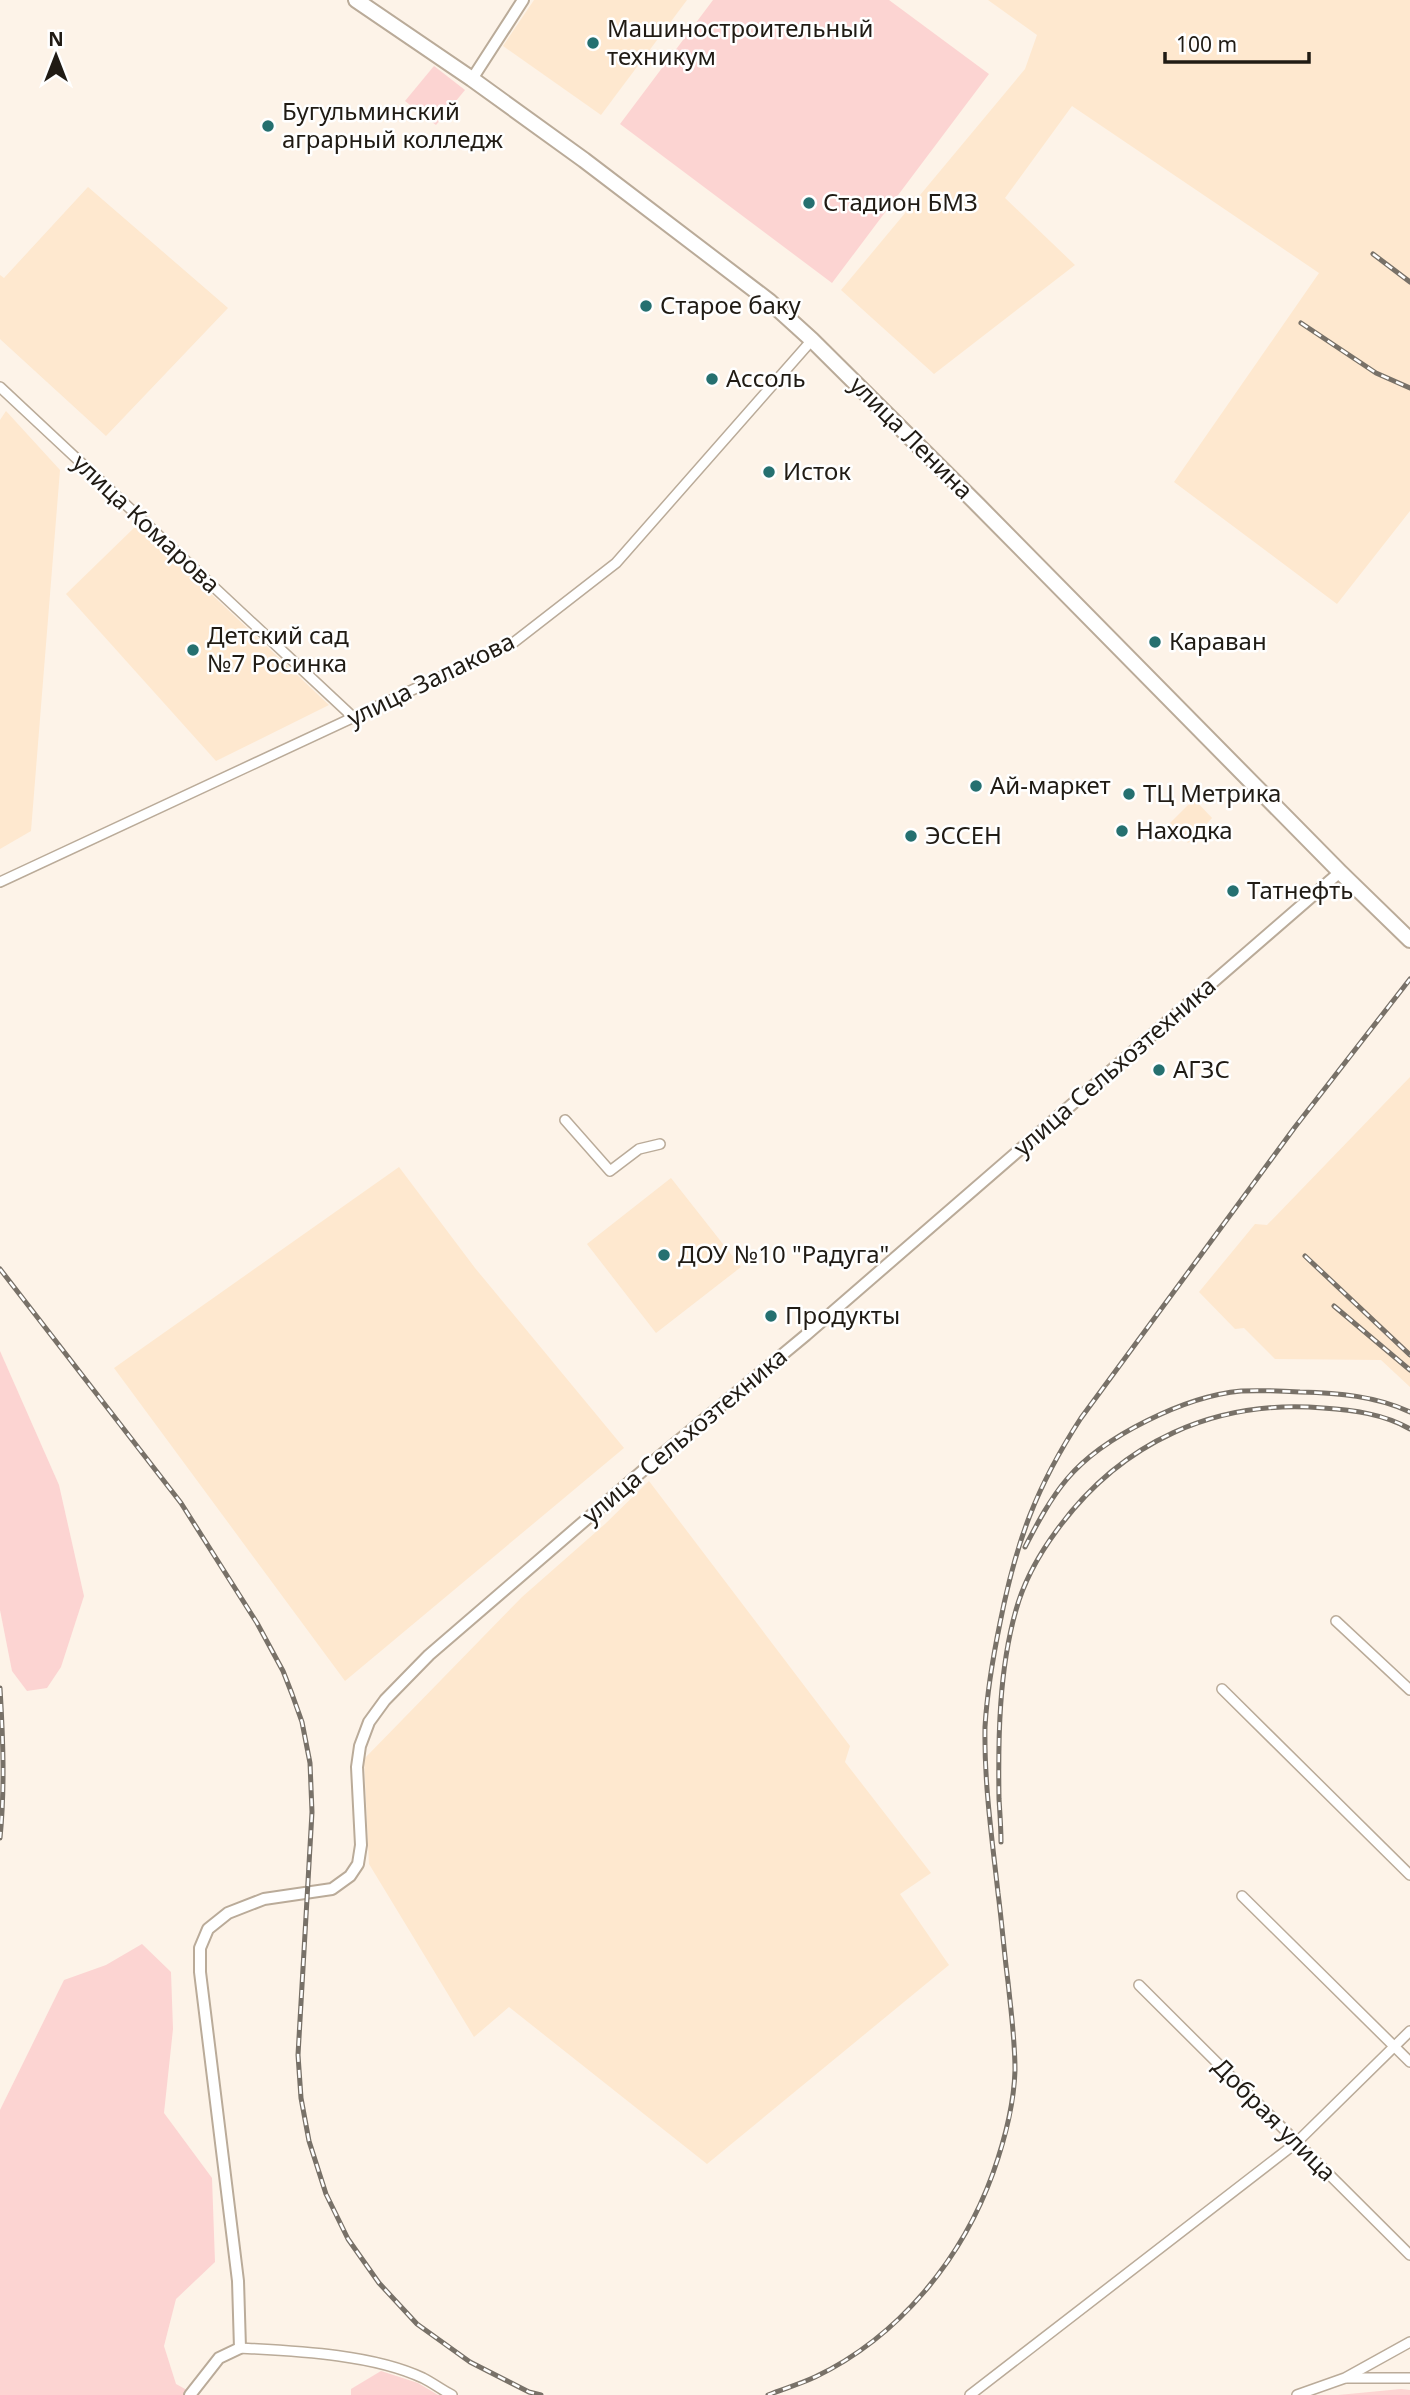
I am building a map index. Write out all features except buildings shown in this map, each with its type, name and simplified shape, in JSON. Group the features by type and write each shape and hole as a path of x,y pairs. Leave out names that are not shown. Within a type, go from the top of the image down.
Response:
{"main road":[{"name":"улица Ленина","path":"356,0 472,79 707,252 769,301 812,340 1410,940"}],"street":[{"path":"472,79 523,0"},
{"name":"улица Залакова","path":"0,882 513,643 616,563 812,340"},
{"name":"улица Комарова","path":"0,387 354,718"},
{"name":"улица Сельхозтехника","path":"240,2348 238,2281 200,1972 200,1948 208,1929 228,1913 264,1899 332,1889 350,1876 358,1864 360,1845 357,1767 360,1746 369,1722 385,1700 429,1655 654,1461 806,1335 1340,872"},
{"path":"565,1120 610,1171 639,1149 660,1144"},
{"path":"1336,1621 1410,1690"},
{"path":"1222,1689 1410,1875"},
{"path":"1242,1896 1410,2062"},
{"name":"Добрая улица","path":"1139,1985 1410,2255"},
{"path":"970,2395 1296,2143 1410,2031"},
{"path":"1297,2395 1345,2378 1410,2342"},
{"path":"190,2395 219,2358 240,2348 328,2355 384,2365 423,2378 452,2395"},
{"path":"1345,2378 1410,2378"}],"shaded area":[{"path":"534,0 687,0 601,115 503,46"},
{"name":"Стадион БМЗ","path":"713,0 889,0 989,74 832,283 620,124"},
{"path":"988,0 1410,0 1410,511 1337,604 1174,482 1319,273 1072,106 1005,198 1075,265 934,374 841,290 1025,69 1037,35"},
{"path":"434,66 465,90 436,125 405,101"},
{"path":"88,187 228,308 106,436 0,339 0,275 4,278"},
{"path":"6,411 60,470 31,831 0,849 0,420"},
{"name":"Детский сад №7 Росинка","path":"137,525 329,705 216,761 66,594"},
{"path":"1194,799 1212,818 1188,843 1169,824"},
{"path":"1410,1077 1410,1387 1381,1360 1275,1359 1244,1328 1235,1329 1199,1292 1255,1224 1267,1225"},
{"path":"399,1167 475,1268 624,1448 345,1681 114,1368"},
{"name":"ДОУ №10 \"Радуга\"","path":"671,1178 741,1267 656,1333 587,1244"},
{"path":"0,1351 59,1485 84,1596 61,1667 47,1688 27,1691 12,1671 0,1610"},
{"path":"649,1481 850,1746 845,1762 931,1873 900,1894 949,1965 707,2164 509,2007 474,2037 369,1864 364,1759 522,1597"},
{"path":"142,1944 171,1972 173,2029 164,2113 212,2178 215,2262 176,2299 164,2346 176,2384 196,2395 0,2395 0,2110 64,1980 106,1965"},
{"path":"381,2371 418,2383 438,2395 351,2395 351,2389"},
{"path":"1410,2390 1410,2395 1338,2395"}],"railway":[{"path":"1373,254 1410,282"},
{"path":"1301,323 1376,373 1410,388"},
{"path":"768,2395 815,2377 845,2360 900,2318 924,2292 964,2236 980,2205 1001,2148 1013,2096 1015,2059 989,1810 985,1727 997,1636 1006,1594 1021,1541 1040,1492 1081,1418 1295,1127 1410,979"},
{"path":"1305,1256 1410,1355"},
{"path":"0,1269 181,1503 257,1623 283,1671 302,1722 310,1763 312,1812 298,2055 301,2098 309,2141 326,2194 348,2239 379,2283 417,2324 470,2362 529,2392 541,2395"},
{"path":"1334,1306 1410,1370"},
{"path":"1025,1547 1055,1495 1083,1463 1123,1434 1196,1401 1241,1391 1314,1392 1370,1399 1410,1412"},
{"path":"1001,1842 999,1728 1010,1633 1019,1599 1033,1568 1057,1530 1082,1499 1110,1473 1141,1450 1208,1419 1245,1411 1283,1407 1346,1410 1379,1416 1410,1429"},
{"path":"0,1688 3,1763 0,1838"}],"place":[{"name":"Машиностроительный техникум","path":"593,43"},
{"name":"Бугульминский аграрный колледж","path":"268,126"},
{"name":"Стадион БМЗ","path":"809,203"},
{"name":"Старое баку","path":"646,306"},
{"name":"Ассоль","path":"712,379"},
{"name":"Исток","path":"769,472"},
{"name":"Караван","path":"1155,642"},
{"name":"Детский сад №7 Росинка","path":"193,650"},
{"name":"Ай-маркет","path":"976,786"},
{"name":"ТЦ Метрика","path":"1129,794"},
{"name":"Находка","path":"1122,831"},
{"name":"ЭССЕН","path":"911,836"},
{"name":"Татнефть","path":"1233,891"},
{"name":"АГЗС","path":"1159,1070"},
{"name":"ДОУ №10 \"Радуга\"","path":"664,1255"},
{"name":"Продукты","path":"771,1316"}]}
